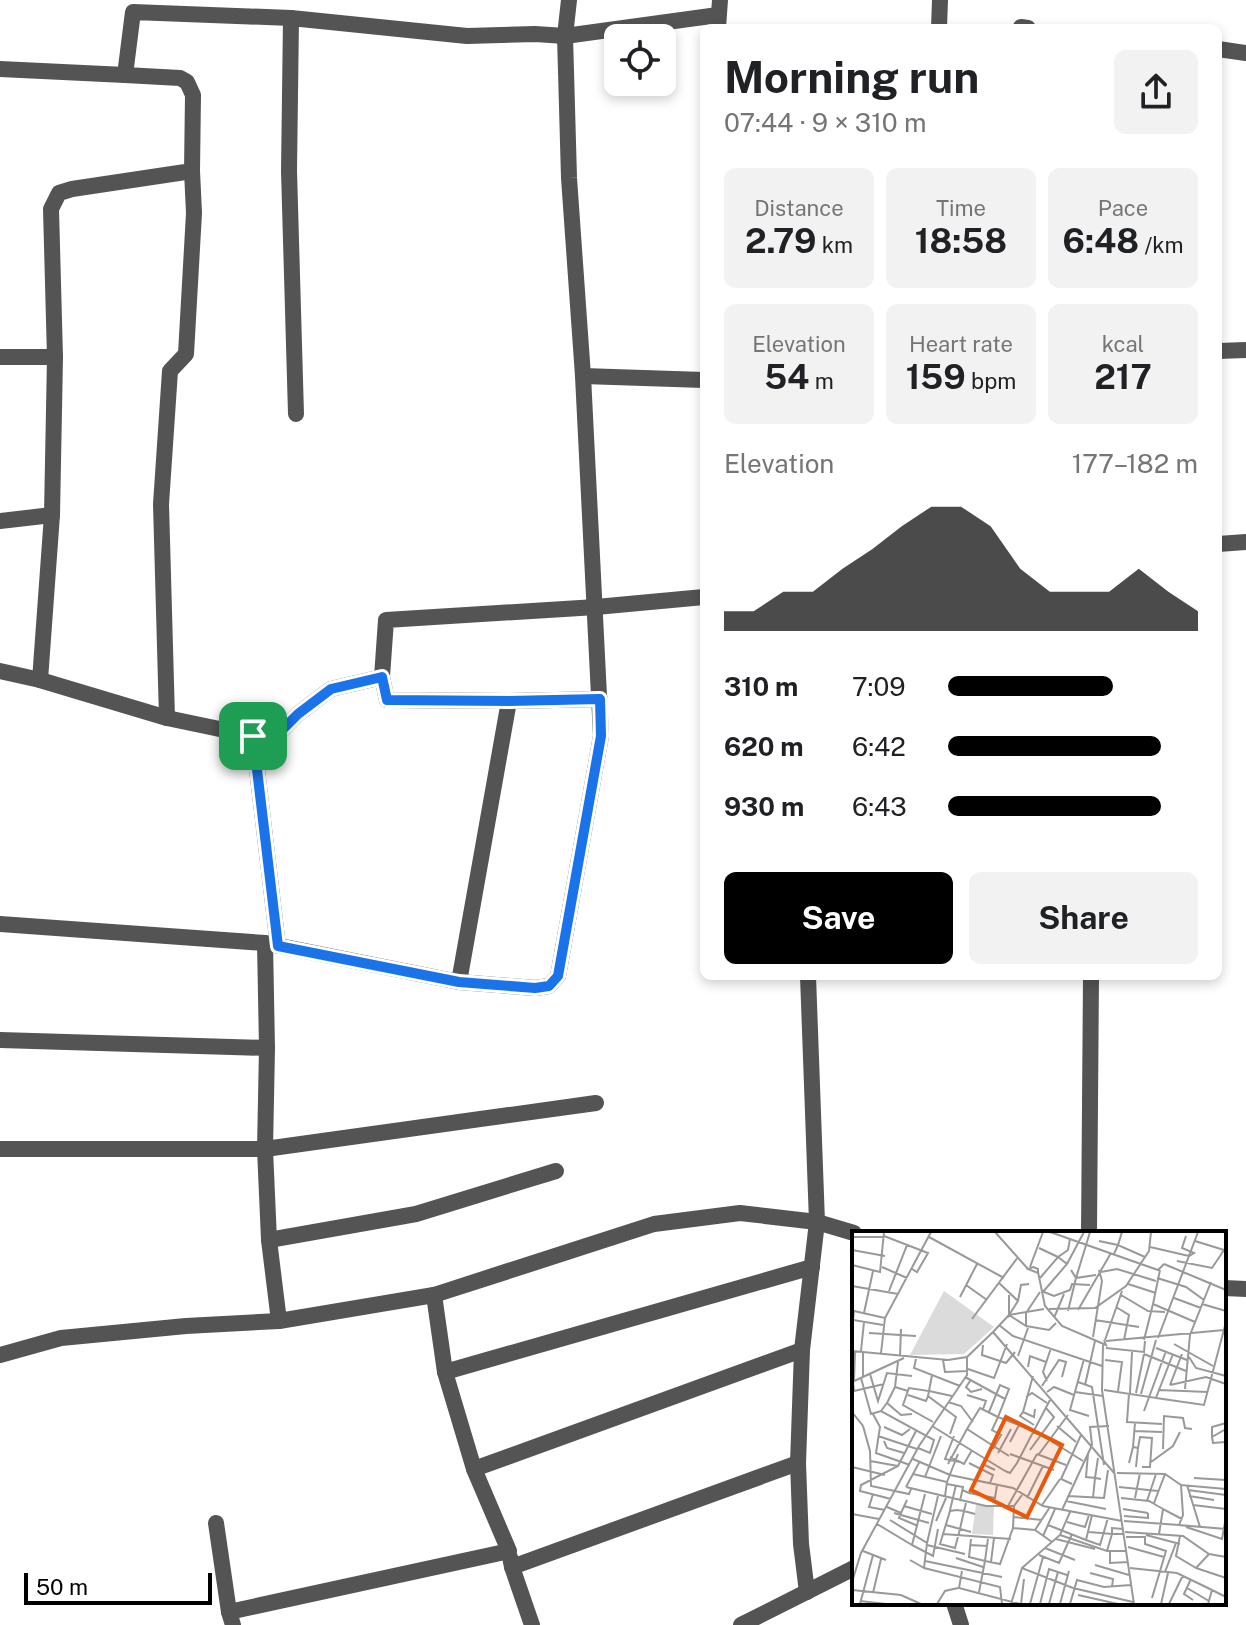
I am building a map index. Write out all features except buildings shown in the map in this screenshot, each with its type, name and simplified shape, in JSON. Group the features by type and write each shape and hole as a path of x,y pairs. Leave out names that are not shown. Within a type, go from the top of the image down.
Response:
{"street":[{"path":"0,923 272,944 459,982 535,988 549,986 558,976 601,736 583,376 569,178 565,36 569,0"},
{"path":"939,24 940,0"},
{"path":"125,75 133,12 291,18 467,36 565,36 719,14"},
{"path":"291,18 289,171 296,414"},
{"path":"1222,50 1246,53"},
{"path":"0,69 180,78 187,82 193,95 194,213 186,354 170,371 161,504 167,718"},
{"path":"40,680 52,515 55,357 51,209 59,193 72,189 192,171"},
{"path":"1222,351 1246,350"},
{"path":"0,357 55,357"},
{"path":"583,376 700,380"},
{"path":"0,521 52,515"},
{"path":"1222,544 1246,542"},
{"path":"600,699 387,700 382,677 386,620 700,597"},
{"path":"0,671 167,718 253,736 279,733 331,689 382,677"},
{"path":"459,982 509,701"},
{"path":"253,736 272,944 265,1149 269,1240 279,1321"},
{"path":"807,1592 801,1544 798,1463 802,1350 817,1222 808,980"},
{"path":"1089,1231 1091,980"},
{"path":"0,1040 267,1048"},
{"path":"0,1149 265,1149 596,1103"},
{"path":"269,1240 416,1214 556,1171"},
{"path":"0,1355 61,1338 279,1321 434,1295 654,1224 740,1213 817,1222 852,1232"},
{"path":"445,1372 812,1267"},
{"path":"1226,1288 1246,1289"},
{"path":"434,1295 445,1372 474,1469 532,1625"},
{"path":"474,1469 802,1350"},
{"path":"216,1523 231,1618 510,1559 798,1463"},
{"path":"741,1625 852,1569"},
{"path":"955,1605 961,1625"}],"route":[{"path":"382,677 387,700 600,699 601,736 558,976 549,986 535,988 459,982 278,946 253,736 279,733 331,689 382,677"}]}
